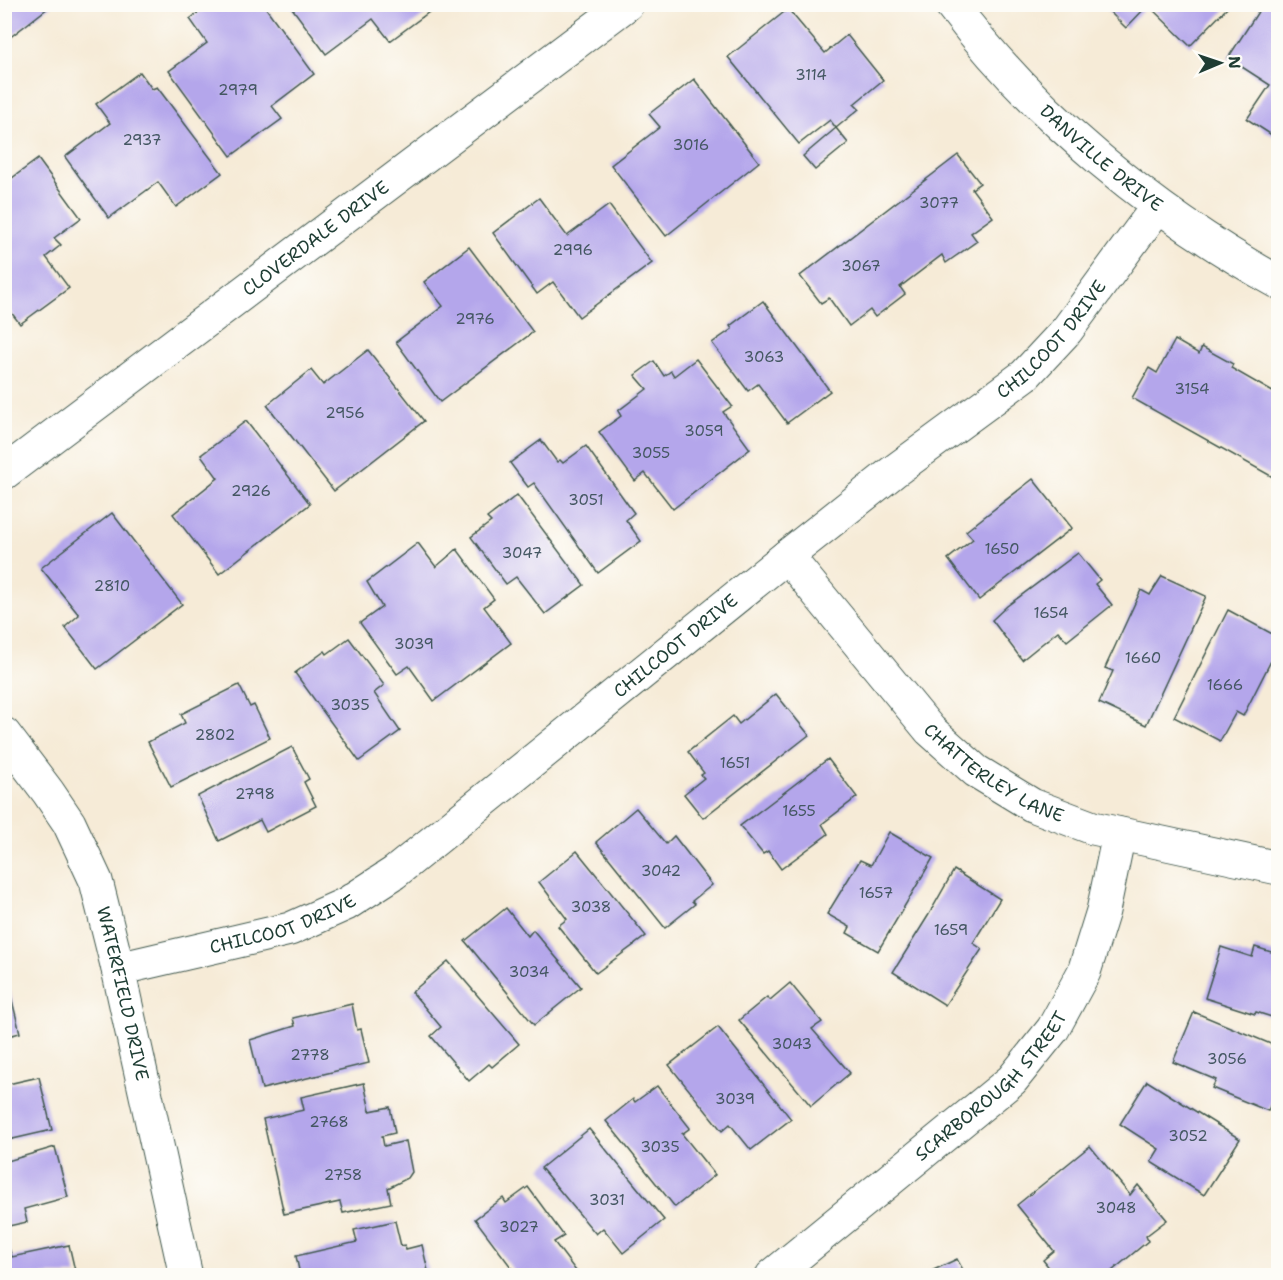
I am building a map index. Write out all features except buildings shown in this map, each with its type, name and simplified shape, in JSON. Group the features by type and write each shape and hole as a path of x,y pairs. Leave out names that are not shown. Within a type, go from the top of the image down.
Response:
{"street":[{"name":"CLOVERDALE DRIVE","path":"4,473 627,4"},
{"name":"DANVILLE DRIVE","path":"951,4 968,28 1042,107 1128,183 1158,206 1244,263 1278,282"},
{"name":"CHILCOOT DRIVE","path":"118,969 290,929 346,904 394,873 893,472 1025,375 1067,330 1158,206"},
{"name":"CHATTERLEY LANE","path":"787,556 930,730 976,771 1032,805 1093,828 1278,868"},
{"name":"WATERFIELD DRIVE","path":"4,734 48,792 74,833 96,881 118,969 186,1275"},
{"name":"SCARBOROUGH STREET","path":"771,1275 1012,1080 1053,1029 1084,972 1103,911 1119,834"}]}
